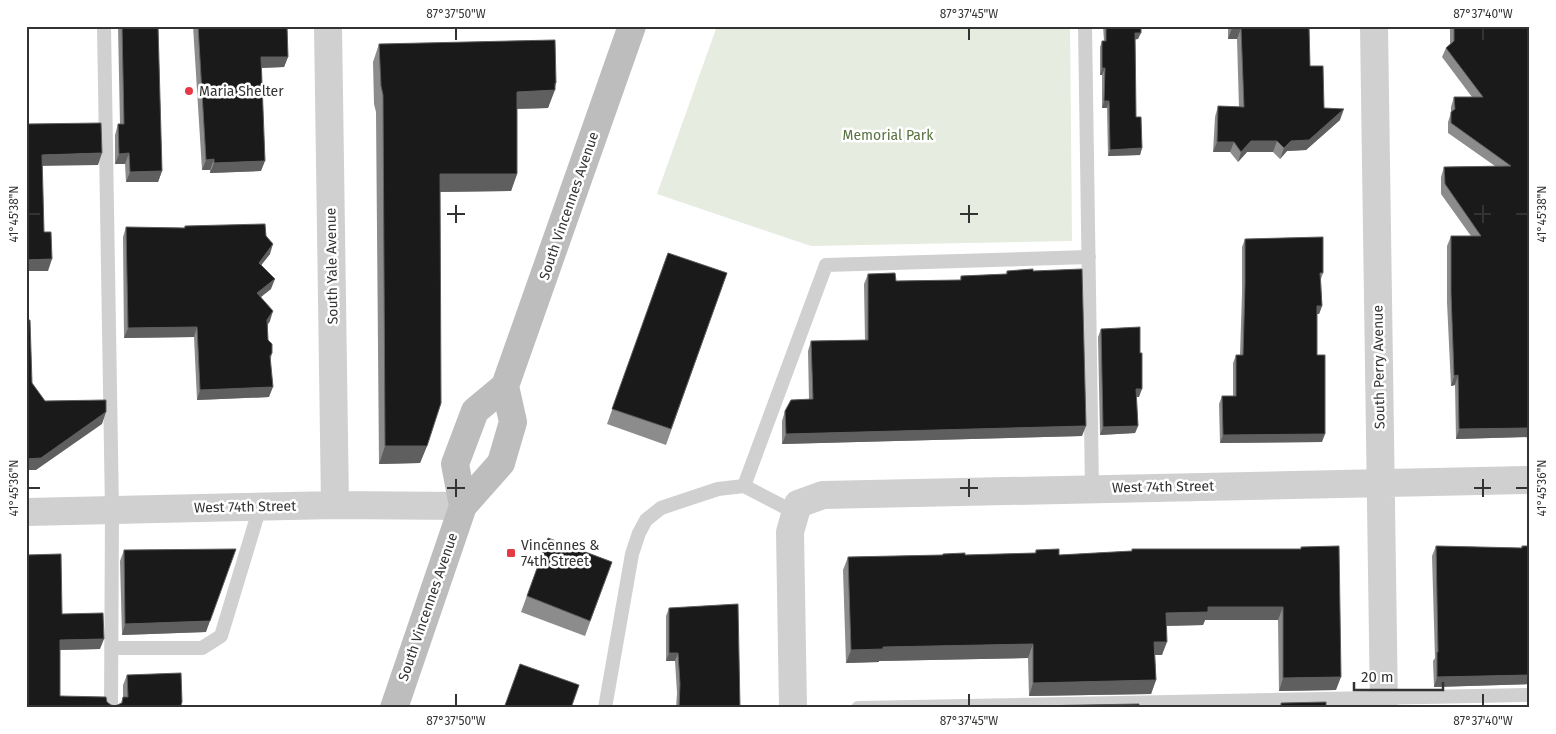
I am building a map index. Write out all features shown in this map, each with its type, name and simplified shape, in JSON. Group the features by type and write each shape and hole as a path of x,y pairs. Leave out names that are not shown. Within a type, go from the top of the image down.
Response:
{"main road":[{"name":"South Vincennes Avenue","path":"463,506 455,464 475,410 505,386 632,26"},
{"name":"South Vincennes Avenue","path":"394,708 463,506 501,463 513,422 505,386"}],"street":[{"name":"South Yale Avenue","path":"328,26 335,505"},
{"name":"South Perry Avenue","path":"1374,26 1384,703"},
{"name":"West 74th Street","path":"797,509 823,495 1530,480"},
{"name":"West 74th Street","path":"26,512 335,505 463,506"},
{"path":"793,708 790,532 797,509"}],"lane":[{"path":"104,26 112,510 111,708"},
{"path":"1085,26 1092,489"},
{"path":"744,486 826,265 1088,256"},
{"path":"605,708 632,554 639,533 646,520 661,508 718,489 744,486 797,509"},
{"path":"111,648 202,648 221,636 260,507"},
{"path":"858,708 1384,703 1530,695"}],"green space":[{"name":"Memorial Park","path":"717,26 1070,26 1072,241 811,246 657,194"}],"building":[{"path":"122,26 158,26 162,171 130,172 129,153 119,154 118,124 124,124"},
{"path":"198,26 287,26 288,57 261,57 265,161 214,163 214,159 206,160"},
{"path":"1106,26 1141,26 1141,33 1135,33 1136,117 1141,117 1142,148 1110,150 1109,101 1104,101 1105,68 1102,68 1102,41 1106,41"},
{"path":"1232,26 1309,26 1310,66 1323,66 1324,108 1344,109 1309,140 1291,141 1284,148 1277,141 1251,141 1241,152 1234,142 1217,142 1218,106 1244,107 1241,28 1232,28"},
{"path":"1454,26 1518,26 1518,28 1530,28 1530,428 1459,429 1458,375 1454,376 1451,236 1481,236 1445,184 1444,167 1511,166 1451,123 1451,112 1455,109 1454,97 1483,97 1446,48 1454,41"},
{"path":"555,40 555,90 517,92 517,174 440,174 441,403 427,446 385,446 383,95 379,44"},
{"path":"101,123 102,153 42,155 44,232 51,232 52,259 26,260 26,124"},
{"path":"265,224 266,236 273,244 259,263 275,279 257,293 273,311 267,320 268,340 272,344 270,356 273,387 200,390 197,327 128,328 126,227 185,228 185,226"},
{"path":"1323,237 1323,273 1320,273 1322,306 1317,306 1317,355 1325,355 1325,434 1223,435 1222,396 1236,396 1236,355 1243,355 1245,239"},
{"path":"668,253 727,273 671,429 612,409"},
{"path":"1033,269 1033,271 1082,269 1086,426 786,434 785,411 791,400 813,399 811,341 868,340 868,274 895,273 896,281 961,280 961,276 1007,274 1007,271"},
{"path":"26,320 30,320 32,383 45,401 106,400 106,412 41,458 26,459"},
{"path":"1140,327 1142,389 1136,389 1138,426 1103,427 1101,329"},
{"path":"548,538 612,562 590,621 527,596"},
{"path":"1339,546 1341,677 1283,678 1283,607 1208,607 1208,612 1166,613 1167,642 1154,642 1156,680 1033,683 1033,644 883,647 883,649 851,650 848,557 965,553 965,555 1036,553 1036,550 1059,549 1059,555 1132,551 1132,549 1301,549 1301,547"},
{"path":"1436,546 1522,548 1522,546 1530,546 1530,675 1437,677"},
{"path":"236,549 210,621 125,624 124,550"},
{"path":"61,554 62,614 103,613 104,639 60,640 60,696 106,697 107,702 115,706 122,703 123,697 128,697 127,675 181,673 182,702 180,708 26,708 26,555"},
{"path":"738,604 740,708 679,708 678,653 669,653 669,608"},
{"path":"520,664 579,685 571,708 504,708"},
{"path":"1326,702 1326,708 1281,708 1281,703"},
{"path":"1139,704 1139,708 1032,708 1032,706"}],"place":[{"name":"Maria Shelter","path":"189,91"},
{"name":"Vincennes & 74th Street","path":"511,553"}]}
